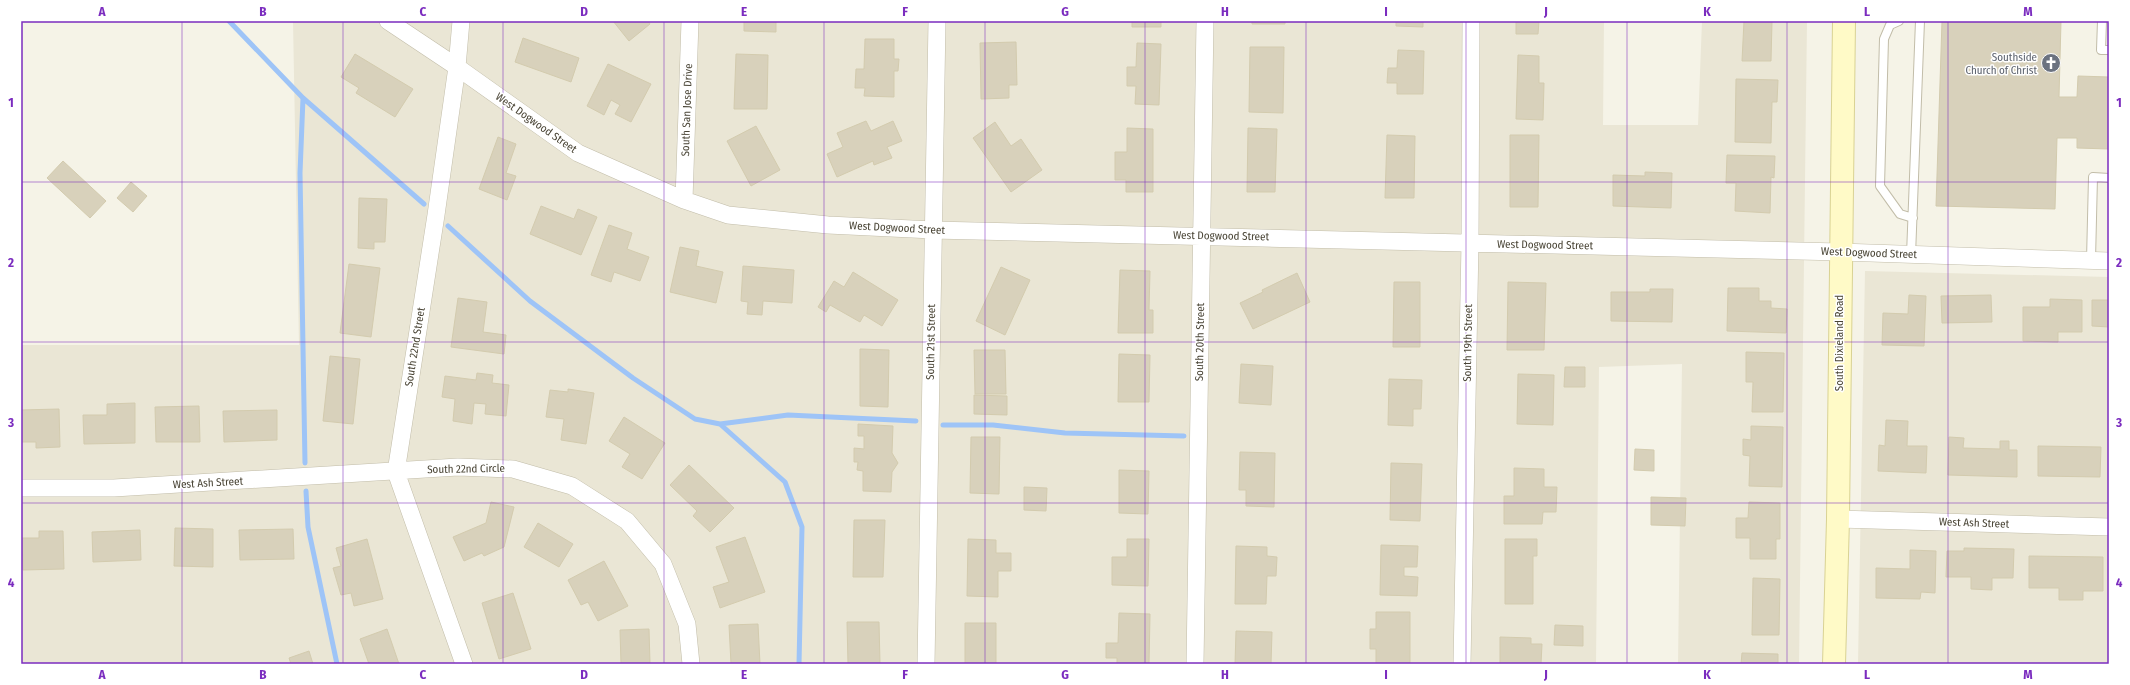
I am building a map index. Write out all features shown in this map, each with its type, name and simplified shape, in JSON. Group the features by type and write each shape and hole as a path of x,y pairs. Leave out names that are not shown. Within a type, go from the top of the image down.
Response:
{"main road":[{"name":"South Dixieland Road","path":"1834,664 1838,519 1840,252 1844,21"}],"street":[{"name":"West Dogwood Street","path":"388,21 457,67 578,153 684,200 728,214 828,225 933,230 1840,252 2109,261"},
{"name":"South 22nd Street","path":"461,21 457,67 396,472 464,664"},
{"name":"South San Jose Drive","path":"684,200 690,21"},
{"name":"South 21st Street","path":"926,664 937,21"},
{"name":"South 20th Street","path":"1195,664 1201,236 1206,21"},
{"name":"South 19th Street","path":"1462,664 1470,243 1471,21"},
{"name":"South 22nd Circle","path":"396,472 458,467 513,468 572,486 627,521 663,564 687,624 691,664"},
{"name":"West Ash Street","path":"21,488 114,488 396,472"},
{"name":"West Ash Street","path":"1838,519 2109,527"}],"lane":[{"path":"1899,21 1890,25 1884,39 1880,186 1900,214 1913,218"},
{"path":"1911,255 1920,21"},
{"path":"2102,21 2101,50 2109,50"},
{"path":"2091,260 2093,177 2109,178"}],"shaded area":[{"path":"293,21 1604,21 1603,125 1698,125 1702,21 1807,21 1799,664 1678,664 1682,364 1599,367 1596,664 21,664 21,345 299,345"},
{"path":"1865,271 2109,277 2109,664 1858,664"}],"building":[{"path":"613,21 648,21 650,24 629,41"},
{"path":"744,21 776,21 776,32 744,31"},
{"path":"1132,21 1161,21 1161,27 1132,27"},
{"path":"1252,21 1285,21 1285,24 1252,24"},
{"path":"1396,21 1423,21 1423,27 1396,26"},
{"path":"1516,21 1539,21 1538,34 1516,34"},
{"path":"1744,21 1772,21 1771,61 1742,61"},
{"path":"1942,21 2061,21 2059,97 2077,97 2078,76 2109,77 2109,149 2077,148 2077,138 2057,138 2055,209 1936,206"},
{"path":"523,38 579,58 571,82 515,62"},
{"path":"865,39 894,39 894,59 899,59 898,71 894,71 894,97 864,96 865,88 855,88 856,69 864,69"},
{"path":"1016,42 1017,85 1009,85 1009,98 981,99 980,43"},
{"path":"1137,43 1161,44 1159,105 1135,104 1136,86 1127,86 1127,67 1136,67"},
{"path":"1250,47 1284,47 1283,113 1249,112"},
{"path":"1398,50 1424,51 1423,94 1397,94 1397,83 1387,83 1388,68 1397,68"},
{"path":"355,54 413,89 395,117 356,93 359,88 341,77"},
{"path":"736,54 768,55 767,109 734,109"},
{"path":"1518,55 1539,56 1539,83 1544,83 1543,120 1516,119"},
{"path":"608,64 651,84 631,122 615,114 620,105 611,100 604,115 587,106"},
{"path":"1736,79 1778,80 1777,102 1772,102 1771,143 1735,142"},
{"path":"866,121 871,131 893,121 902,141 887,147 892,158 874,165 873,161 837,177 827,154 843,147 837,133"},
{"path":"995,122 1011,146 1021,139 1042,170 1011,192 973,138"},
{"path":"756,126 780,170 751,186 727,141"},
{"path":"1127,128 1153,129 1153,192 1126,192 1126,180 1115,180 1115,152 1127,152"},
{"path":"1248,128 1277,129 1275,192 1247,192"},
{"path":"1387,135 1415,136 1414,198 1385,198"},
{"path":"1510,135 1539,135 1538,207 1510,207"},
{"path":"498,137 516,144 506,173 516,176 507,200 479,189"},
{"path":"1727,155 1775,156 1774,178 1771,177 1770,213 1735,211 1736,183 1726,183"},
{"path":"63,161 106,201 90,218 47,178"},
{"path":"1645,172 1672,173 1671,208 1613,206 1613,175 1645,176"},
{"path":"131,182 147,196 133,212 117,198"},
{"path":"359,198 387,199 385,242 374,242 374,249 358,248"},
{"path":"541,206 574,219 578,209 597,217 581,255 530,234"},
{"path":"609,225 632,233 627,249 649,257 640,281 614,272 611,282 591,275"},
{"path":"680,247 699,251 696,266 723,272 716,303 670,292"},
{"path":"349,264 380,268 371,337 340,333"},
{"path":"743,266 794,270 792,303 763,301 762,315 747,314 748,302 741,301"},
{"path":"1001,267 1030,280 1005,335 976,321"},
{"path":"1120,270 1150,271 1149,310 1153,310 1153,333 1118,333"},
{"path":"853,272 898,300 882,326 864,315 860,322 830,305 826,312 818,307 834,281 844,287"},
{"path":"1297,273 1310,302 1253,329 1240,303 1263,292 1262,290"},
{"path":"1394,282 1420,282 1420,347 1393,347"},
{"path":"1508,282 1546,283 1544,350 1507,350"},
{"path":"1728,288 1759,288 1759,301 1771,301 1771,308 1787,309 1786,333 1727,331"},
{"path":"1650,289 1673,289 1672,322 1611,321 1611,292 1650,292"},
{"path":"1909,295 1926,296 1924,346 1882,345 1883,313 1908,314"},
{"path":"1991,295 1992,322 1942,323 1941,296"},
{"path":"458,298 487,302 483,332 506,335 504,354 451,347"},
{"path":"2050,299 2082,300 2082,332 2058,332 2058,342 2023,341 2023,307 2050,307"},
{"path":"2092,300 2109,300 2109,327 2092,326"},
{"path":"860,349 889,350 888,407 860,406"},
{"path":"974,350 1005,350 1006,394 975,394"},
{"path":"1746,352 1784,353 1783,412 1752,412 1753,382 1746,382"},
{"path":"1119,354 1150,355 1149,402 1118,402"},
{"path":"330,356 360,359 353,424 323,421"},
{"path":"1241,364 1273,366 1271,405 1239,403"},
{"path":"1565,367 1585,367 1585,387 1564,387"},
{"path":"477,373 493,375 492,383 509,385 506,416 485,414 486,404 474,403 472,424 453,421 455,399 442,397 445,376 476,380"},
{"path":"1518,374 1554,375 1553,425 1517,424"},
{"path":"1389,379 1422,380 1421,409 1413,409 1413,426 1388,425"},
{"path":"568,389 594,393 586,444 561,440 564,419 546,417 550,390 568,392"},
{"path":"974,395 1007,396 1007,415 974,414"},
{"path":"135,403 135,443 84,444 83,415 107,415 107,404"},
{"path":"199,406 200,442 156,442 155,407"},
{"path":"59,409 60,447 36,448 36,442 21,442 21,410"},
{"path":"277,410 277,440 224,442 223,411"},
{"path":"624,417 665,443 642,479 622,467 630,454 609,441"},
{"path":"1886,420 1908,421 1907,446 1927,446 1926,473 1878,471 1879,445 1885,446"},
{"path":"858,424 893,426 892,453 898,463 892,472 891,492 863,491 863,471 857,470 858,462 854,462 854,448 864,449 864,436 858,436"},
{"path":"1751,426 1783,427 1782,487 1749,486 1750,456 1743,455 1743,439 1751,440"},
{"path":"971,437 1000,437 999,494 970,493"},
{"path":"1949,437 1964,438 1963,448 2000,449 2000,441 2009,441 2009,450 2017,450 2017,477 1948,475"},
{"path":"2038,446 2101,447 2100,477 2038,476"},
{"path":"1635,449 1654,450 1654,471 1634,470"},
{"path":"1240,452 1275,453 1274,507 1246,506 1246,490 1239,490"},
{"path":"1391,463 1422,464 1420,521 1390,520"},
{"path":"689,465 734,508 710,532 693,516 697,511 670,485"},
{"path":"1514,468 1544,469 1544,487 1557,487 1556,512 1543,512 1542,524 1504,524 1504,496 1514,496"},
{"path":"1119,470 1149,471 1148,514 1119,513"},
{"path":"1024,487 1047,488 1046,511 1024,510"},
{"path":"1651,497 1686,498 1685,526 1651,525"},
{"path":"491,502 514,507 504,547 484,556 482,553 464,561 453,537 486,523"},
{"path":"1749,502 1780,503 1780,539 1776,539 1776,559 1750,559 1750,538 1736,538 1736,518 1748,518"},
{"path":"854,520 885,520 883,577 853,577"},
{"path":"538,523 573,544 559,567 524,547"},
{"path":"175,528 213,529 213,567 174,566"},
{"path":"293,529 294,559 240,560 239,530"},
{"path":"140,530 141,560 93,562 92,532"},
{"path":"39,531 63,531 64,569 23,570 22,538 39,538"},
{"path":"745,537 765,592 720,608 713,587 729,582 716,547"},
{"path":"367,539 383,599 354,606 351,593 341,595 333,568 341,566 336,548"},
{"path":"968,539 996,540 996,553 1011,553 1011,571 998,571 998,597 967,596"},
{"path":"1127,539 1149,539 1148,586 1112,585 1112,557 1127,557"},
{"path":"1505,539 1537,539 1537,556 1533,556 1533,604 1505,604"},
{"path":"1381,545 1418,546 1417,567 1404,567 1404,576 1418,577 1417,596 1380,595"},
{"path":"1236,546 1267,547 1267,556 1277,557 1276,576 1267,576 1266,604 1235,604"},
{"path":"1964,548 2014,549 2013,578 1992,578 1992,590 1971,589 1971,577 1946,577 1947,551 1964,551"},
{"path":"1910,550 1936,551 1935,593 1921,592 1920,599 1876,598 1876,568 1910,569"},
{"path":"2029,556 2103,557 2103,591 2083,591 2083,600 2059,600 2059,588 2029,588"},
{"path":"604,561 628,606 598,621 588,602 581,605 568,580"},
{"path":"1753,578 1780,579 1779,635 1752,635"},
{"path":"513,593 531,649 499,659 482,603"},
{"path":"1376,612 1410,612 1410,664 1376,664 1376,649 1370,649 1370,629 1376,629"},
{"path":"1119,613 1150,614 1149,664 1117,664 1117,658 1106,658 1106,643 1118,643"},
{"path":"847,622 879,622 880,664 848,664"},
{"path":"965,623 996,623 996,664 965,664"},
{"path":"758,624 760,664 731,664 729,625"},
{"path":"1555,625 1583,626 1583,646 1554,645"},
{"path":"387,629 399,664 369,664 360,639"},
{"path":"649,629 650,664 621,664 620,630"},
{"path":"1236,631 1272,632 1271,664 1235,664"},
{"path":"1500,637 1531,638 1531,644 1542,644 1541,664 1500,664"},
{"path":"309,651 313,664 291,664 289,658"},
{"path":"1742,653 1778,654 1778,664 1741,664"}],"waterway":[{"path":"229,21 303,98 424,204"},
{"path":"303,98 300,173 305,463"},
{"path":"448,226 530,301 633,378 695,419 720,424 785,482 802,527 799,664"},
{"path":"720,424 788,415 916,421"},
{"path":"943,425 993,425 1065,433 1184,436"},
{"path":"306,491 308,527 337,664"}],"place":[{"name":"Southside Church of Christ","path":"2051,63"}]}
